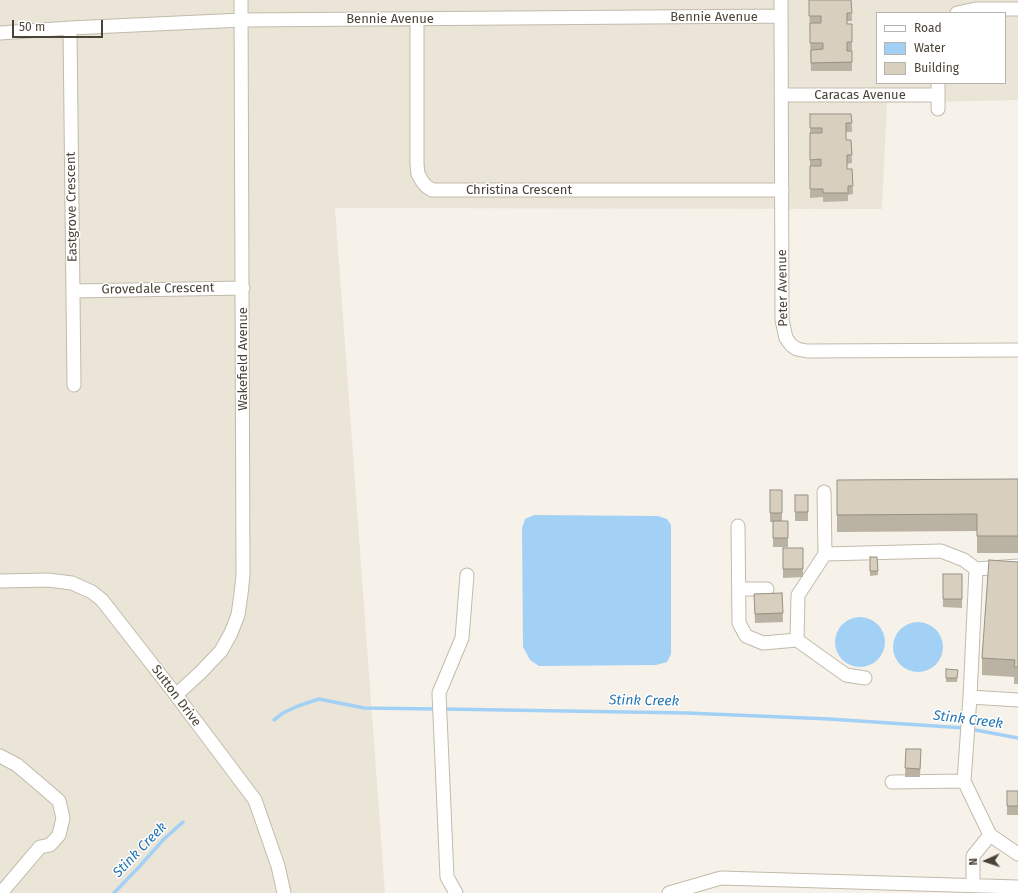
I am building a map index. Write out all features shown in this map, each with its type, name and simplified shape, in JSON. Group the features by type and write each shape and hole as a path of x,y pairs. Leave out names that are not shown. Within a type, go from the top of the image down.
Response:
{"street":[{"name":"Wakefield Avenue","path":"176,694 201,672 220,651 231,633 238,615 243,575 242,0"},
{"name":"Peter Avenue","path":"781,0 782,320 786,338 791,345 797,349 807,351 1018,350"},
{"path":"962,12 976,9 1018,9"},
{"name":"Bennie Avenue","path":"0,33 70,28 242,20 781,16"},
{"name":"Christina Crescent","path":"417,19 417,164 418,174 422,181 432,190 782,190"},
{"name":"Eastgrove Crescent","path":"70,28 74,385"},
{"path":"938,89 938,109"},
{"name":"Caracas Avenue","path":"781,95 938,89"},
{"name":"Grovedale Crescent","path":"73,291 243,288"},
{"path":"797,640 798,596 825,554 824,492"},
{"path":"738,526 740,623 746,636 763,642 797,640 846,675 865,678"},
{"path":"825,554 941,551 964,560 976,569 1018,566"},
{"path":"976,569 970,697 964,780 990,835 1018,854"},
{"path":"456,893 447,877 439,693 462,638 467,576"},
{"name":"Sutton Drive","path":"0,581 60,581 72,583 92,592 102,600 176,694 255,800 278,866 284,893"},
{"path":"739,589 767,589"},
{"path":"970,697 1018,700"},
{"path":"0,756 17,765 59,802 63,818 59,835 50,845 40,847 1,893"},
{"path":"892,782 964,780"},
{"path":"973,886 973,856 990,835"},
{"path":"669,893 721,878 1018,887"}],"shaded area":[{"path":"0,0 1018,0 1018,100 887,103 882,209 335,208 385,893 0,893"}],"water":[{"path":"534,515 658,516 667,519 671,525 671,654 667,662 656,665 539,666 530,660 523,647 522,528 525,519"},
{"path":"860,617 869,619 880,628 885,642 883,651 874,662 860,667 851,665 840,656 835,642 837,633 846,622"},
{"path":"918,622 927,624 938,633 943,647 941,656 932,667 918,672 909,670 898,661 893,647 895,638 904,627"}],"building":[{"path":"809,0 851,0 852,13 847,13 847,24 852,24 852,42 847,42 847,51 852,51 852,62 811,63 811,50 823,49 823,43 810,43 810,23 821,23 821,16 809,16"},
{"path":"810,114 851,114 852,123 846,123 846,140 851,140 852,155 847,155 847,169 852,169 853,186 848,186 848,193 823,193 823,189 810,189 810,166 821,166 821,159 810,160 810,133 822,133 822,128 810,128"},
{"path":"1018,479 1018,536 977,536 977,514 837,515 837,480"},
{"path":"770,490 782,490 782,513 770,513"},
{"path":"795,495 808,495 808,512 795,512"},
{"path":"773,521 788,521 788,538 773,538"},
{"path":"783,548 803,548 803,569 783,569"},
{"path":"870,557 877,557 878,571 870,571"},
{"path":"989,560 1018,562 1018,667 1014,667 1015,660 982,658"},
{"path":"943,574 962,574 962,599 943,599"},
{"path":"782,593 783,613 755,614 754,594"},
{"path":"946,669 958,670 957,678 946,678"},
{"path":"906,749 921,749 920,769 905,768"},
{"path":"1007,791 1018,791 1018,806 1007,806"}],"waterway":[{"name":"Stink Creek","path":"274,720 283,713 319,699 364,708 437,709"},
{"name":"Stink Creek","path":"443,709 687,713 829,719 965,728 1018,738"},
{"name":"Stink Creek","path":"114,893 164,839 183,822"}]}
